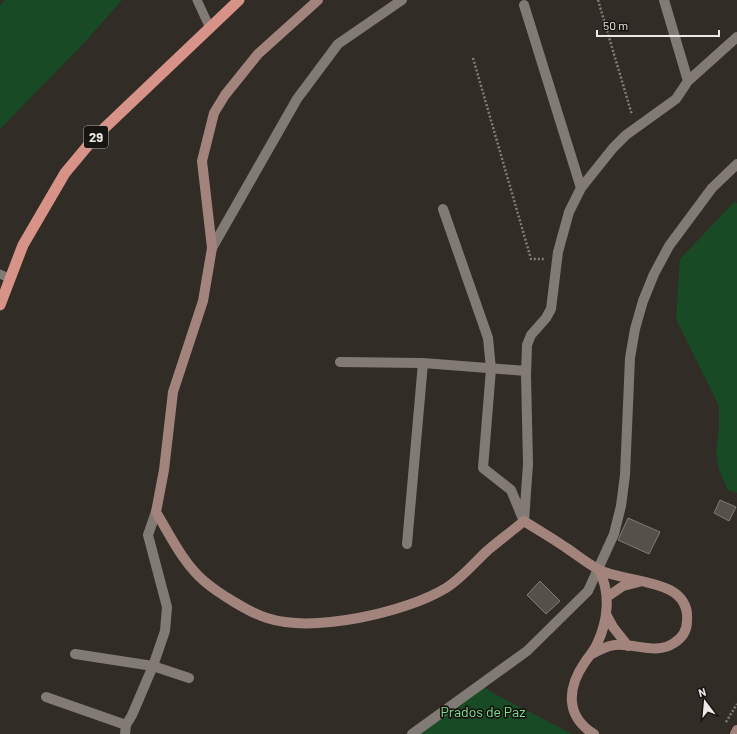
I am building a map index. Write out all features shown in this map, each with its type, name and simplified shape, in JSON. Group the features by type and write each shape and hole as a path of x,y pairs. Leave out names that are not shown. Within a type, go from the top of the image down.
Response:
{"highway":[{"name":"29","path":"0,305 5,276 65,173 95,137 239,0"}],"main road":[{"path":"318,0 258,54 225,95 214,113 202,161 212,248 203,301 173,392 164,470 156,512 188,563 204,581 223,595 266,618 284,622 313,623 366,618 414,604 446,588 524,521 599,570 663,587 677,595 687,611 687,626 680,639 668,646 662,648 628,646 605,648 592,654"},
{"path":"594,734 580,724 576,717 572,700 576,678 585,661 592,654 598,644 606,614 606,587 599,570"},
{"path":"607,597 622,586 645,582"},
{"path":"606,614 616,632 628,646"},
{"path":"735,734 737,730"}],"street":[{"path":"212,248 297,99 333,50 338,44 402,0"},
{"path":"664,0 688,81"},
{"path":"524,5 581,188"},
{"path":"524,521 528,464 526,371 529,340 551,309 562,235 569,212 581,188 613,148 636,128 676,99 688,81 737,37"},
{"path":"412,734 527,651 588,591 599,570 614,534 621,506 625,475 630,358 635,329 643,301 654,274 673,240 712,188 737,164"},
{"path":"443,209 488,338 491,368 483,468 511,490 524,521"},
{"path":"340,362 423,363 526,371"},
{"path":"407,544 423,363"},
{"path":"46,696 125,729 153,666 165,631 167,607 148,535 156,512"},
{"path":"75,654 153,666 189,678"}],"lane":[{"path":"197,0 210,28"}],"path":[{"path":"598,0 636,128"},
{"path":"473,58 531,259 558,258"},
{"path":"723,728 737,704"}],"green space":[{"path":"5,0 122,0 85,42 0,129 0,5"},
{"path":"735,201 737,204 737,493 728,490 719,470 716,450 719,429 719,406 676,319 680,259"},
{"name":"Prados de Paz","path":"480,684 493,693 572,734 412,734"}],"building":[{"path":"720,500 736,507 729,521 714,513"},
{"path":"628,518 660,532 649,554 618,540"},
{"path":"540,581 560,601 546,614 527,595"}]}
